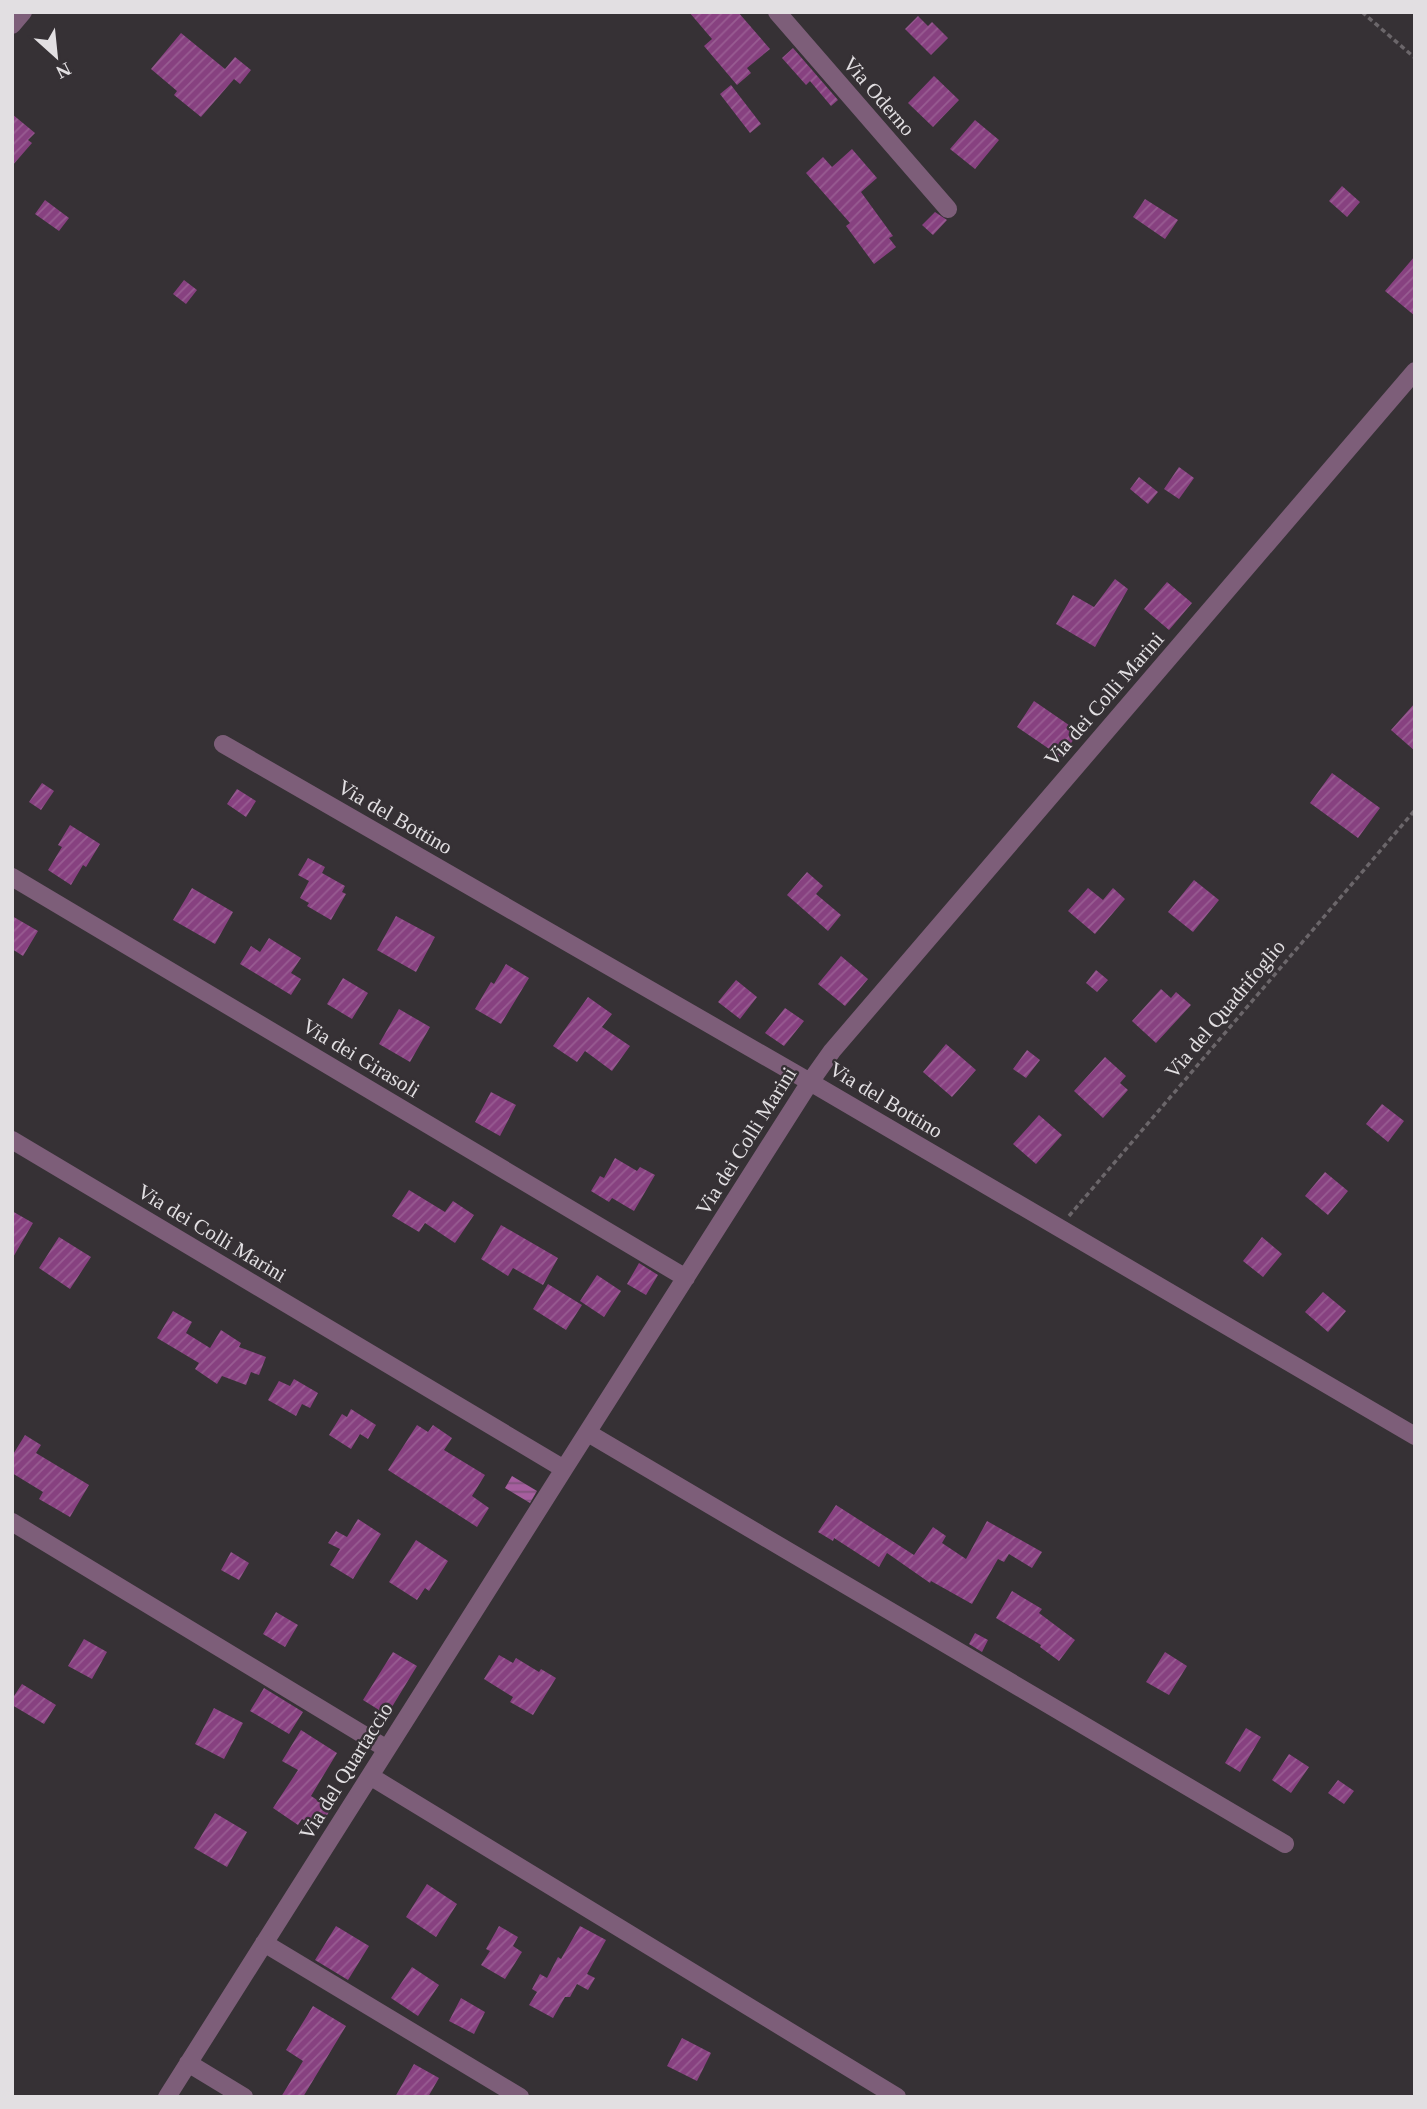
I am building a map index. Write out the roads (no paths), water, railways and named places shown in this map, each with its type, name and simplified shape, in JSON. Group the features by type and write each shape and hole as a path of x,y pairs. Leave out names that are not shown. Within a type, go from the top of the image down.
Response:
{"street":[{"path":"12,25 23,12"},
{"name":"Via Oderno","path":"776,12 948,209"},
{"name":"Via dei Colli Marini","path":"12,1140 564,1469 832,1051 1415,372"},
{"name":"Via del Bottino","path":"223,744 810,1082 1415,1436"},
{"name":"Via dei Girasoli","path":"12,877 686,1278"},
{"path":"587,1433 1285,1844"},
{"name":"Via del Quartaccio","path":"167,2097 564,1469"},
{"path":"12,1522 387,1749"},
{"path":"370,1776 897,2097"},
{"path":"264,1943 520,2097"},
{"path":"188,2063 244,2097"}]}
